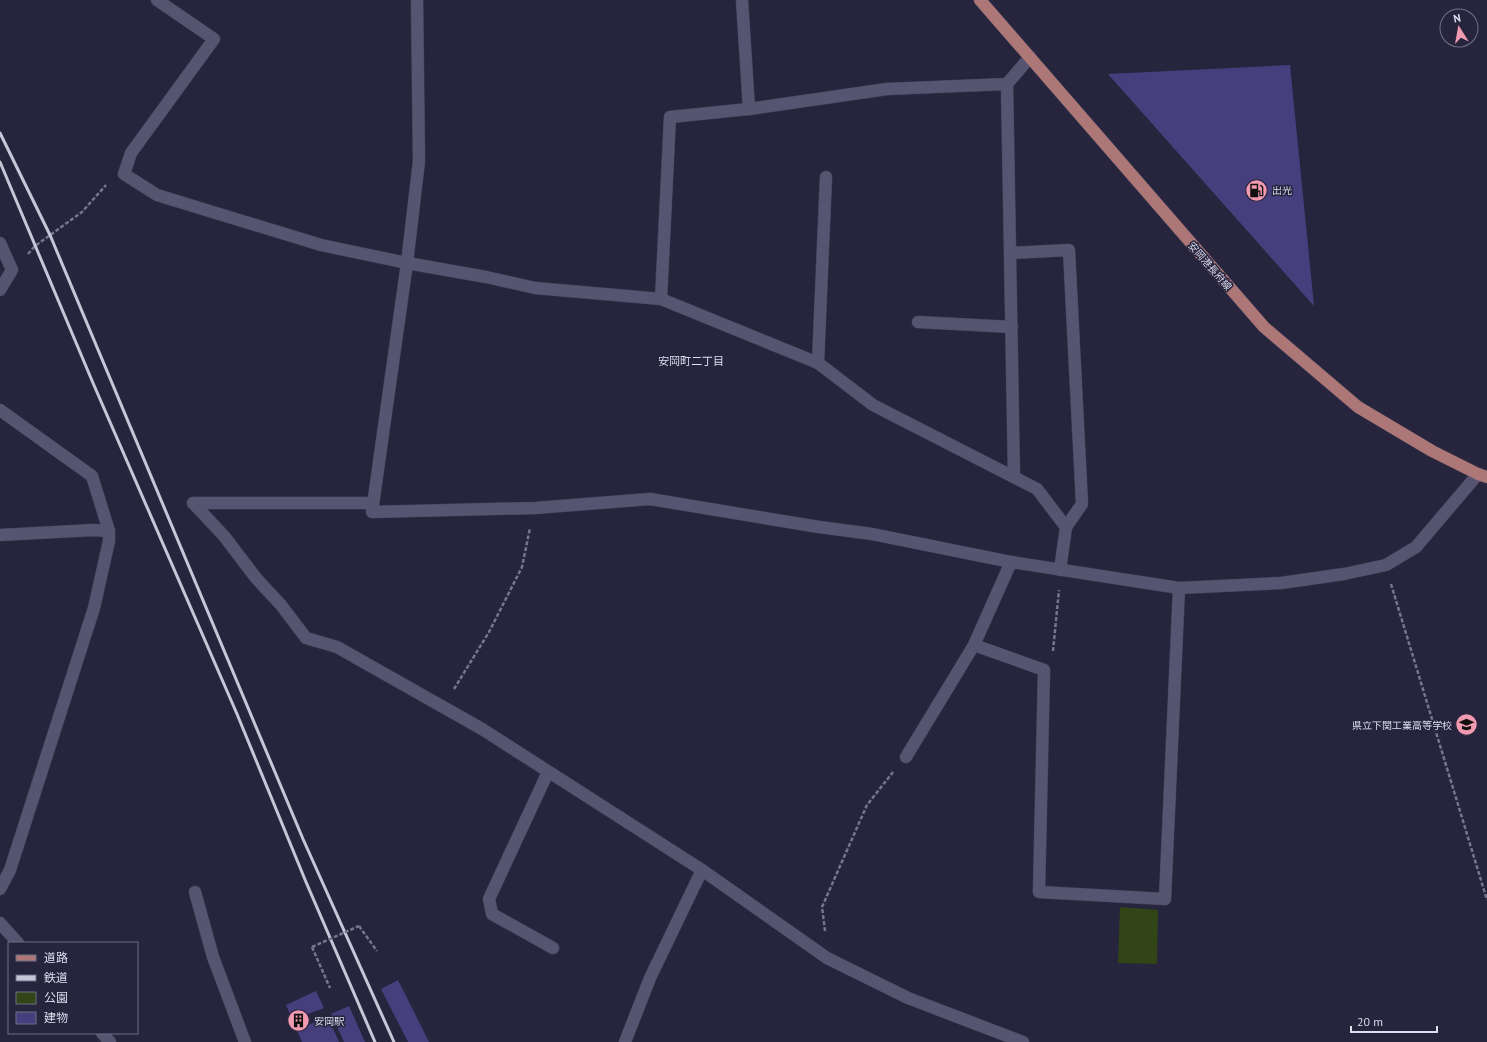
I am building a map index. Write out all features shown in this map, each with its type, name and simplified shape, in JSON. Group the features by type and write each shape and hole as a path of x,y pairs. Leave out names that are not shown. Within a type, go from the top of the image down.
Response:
{"main road":[{"name":"安岡港長府線","path":"980,0 1264,327 1358,407 1432,451 1483,476"}],"street":[{"path":"157,0 214,39 131,153 124,174 157,195 321,245 407,263 486,277 535,288 661,299 818,363 873,405 1038,489 1066,527"},
{"path":"417,0 419,161 407,263 372,512 535,508 650,499 811,526 872,534 1011,562 1179,588 1281,583 1344,574 1386,565 1416,546 1483,476"},
{"path":"742,0 749,109"},
{"path":"1014,478 1007,84 1030,57"},
{"path":"661,299 670,117 749,109 887,89 1007,84"},
{"path":"818,363 826,177"},
{"path":"0,243 12,270 0,290"},
{"path":"1010,253 1069,250 1082,504 1066,527 1060,570"},
{"path":"918,322 1012,327"},
{"path":"0,410 92,476 109,531 109,541 94,608 10,870 0,889"},
{"path":"373,503 193,503 224,536 256,578 281,605 306,638 337,647 482,729 702,870 827,958 908,998 1023,1042"},
{"path":"0,535 93,530 109,531"},
{"path":"906,756 974,645 1011,562"},
{"path":"974,645 1044,670 1039,892 1165,899 1179,588"},
{"path":"548,772 489,899 492,914 553,948"},
{"path":"625,1042 650,978 702,870"},
{"path":"195,892 213,957 245,1042"},
{"path":"0,923 17,942"},
{"path":"103,1034 110,1042"}],"path":[{"path":"12,270 35,246 82,212 113,176 124,174"},
{"path":"443,707 489,632 522,567 535,508"},
{"path":"1386,565 1487,900"},
{"path":"1044,670 1052,660 1060,570"},
{"path":"827,958 822,907 867,805 906,756"},
{"path":"330,988 312,947 359,926 377,951"}],"green space":[{"path":"1120,907 1158,910 1157,964 1118,963"}],"building":[{"name":"出光","path":"1290,65 1314,306 1108,74"},
{"path":"398,980 429,1042 408,1042 381,989"},
{"name":"安岡駅","path":"316,991 324,1008 303,1016 308,1025 328,1017 339,1042 302,1042 286,1005"},
{"path":"349,1006 365,1042 344,1042 331,1014"}],"railway":[{"path":"0,133 50,235 303,839 394,1042"},
{"path":"0,162 93,383 237,714 306,882 375,1042"}],"place":[{"name":"出光","path":"1257,190"},
{"name":"県立下関工業高等学校","path":"1467,725"},
{"name":"安岡駅","path":"299,1021"}],"district":[{"name":"安岡町二丁目","path":"691,361"}]}
